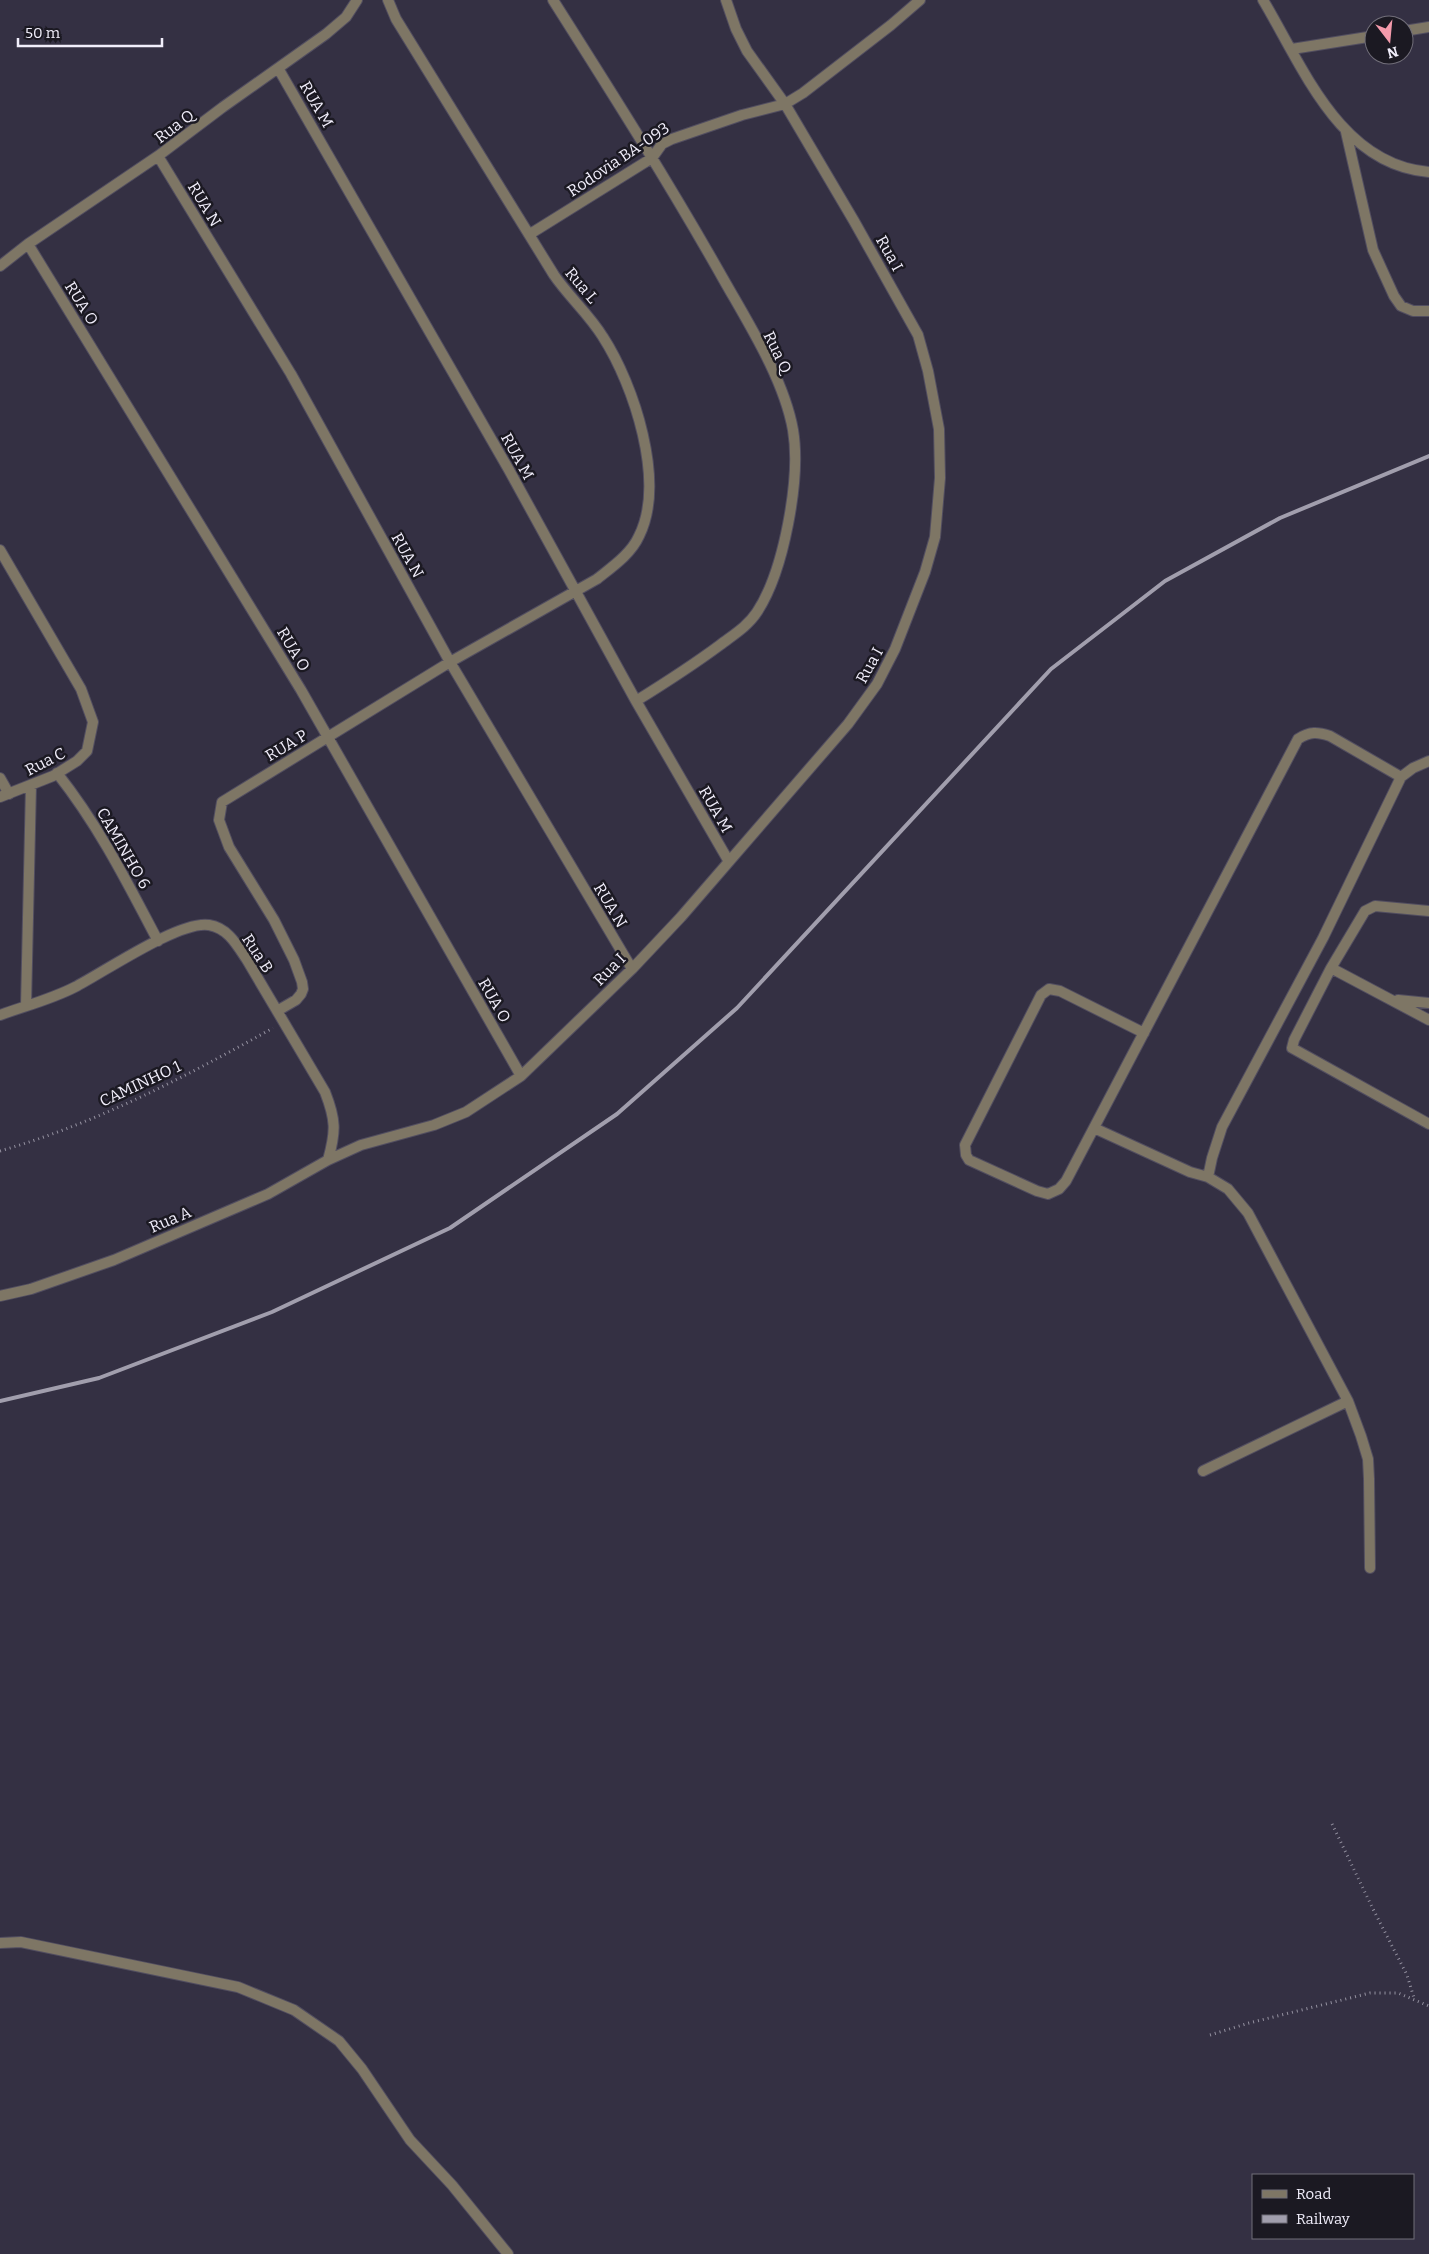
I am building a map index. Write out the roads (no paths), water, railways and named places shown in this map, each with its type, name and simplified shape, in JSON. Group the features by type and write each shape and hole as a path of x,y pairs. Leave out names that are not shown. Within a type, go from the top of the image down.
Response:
{"street":[{"name":"Rua Q","path":"0,266 28,244 158,156 326,34 346,17 357,0"},
{"name":"Rua L","path":"388,0 396,19 554,275 567,294 589,316 616,358 641,426 646,451 648,502 645,522 639,538 616,564 576,592"},
{"name":"Rua Q","path":"553,0 652,158 742,312 783,396 793,430 795,470 790,510 779,561 769,592 756,613 742,628 694,664 636,701"},
{"name":"Rua I","path":"344,1152 361,1145 434,1125 466,1112 521,1076 632,969 681,917 728,860 848,724 877,684 895,649 925,572 935,537 940,478 938,429 928,371 918,336 859,229 785,104 747,50 736,29 726,0"},
{"name":"Rodovia BA-093","path":"530,234 652,158 662,144 687,132 785,104 803,93 920,0"},
{"path":"1263,0 1319,97 1346,132 1371,152 1390,163 1414,171 1429,172"},
{"path":"1414,29 1429,27"},
{"path":"1292,49 1364,38"},
{"name":"RUA M","path":"278,68 509,470 636,701 728,860"},
{"path":"1346,132 1374,250 1394,296 1401,306 1413,311 1429,311"},
{"name":"RUA N","path":"158,156 291,374 450,662 632,969"},
{"name":"RUA O","path":"28,244 328,738 521,1076"},
{"name":"Rua C","path":"0,550 81,689 93,722 92,738 88,751 78,761 57,773 5,795"},
{"name":"RUA P","path":"277,1010 296,1000 301,994 302,982 294,960 274,920 229,847 222,831 219,812 222,802 450,662 576,592"},
{"path":"1144,1033 1060,991 1049,989 1041,995 965,1145 969,1160 1037,1191 1048,1194 1059,1189 1066,1181 1144,1033 1298,739 1307,733 1319,733 1330,736 1401,777"},
{"path":"1208,1177 1222,1127 1323,938 1401,777 1413,768 1429,761"},
{"name":"CAMINHO 6","path":"57,773 84,807 109,848 158,941"},
{"path":"0,778 5,795"},
{"path":"26,1006 31,785"},
{"path":"1429,911 1376,906 1365,911 1331,968 1294,1040 1292,1048 1429,1124"},
{"name":"Rua B","path":"0,1015 74,988 158,941 192,925 209,925 224,931 236,943 325,1092 334,1114 334,1137 328,1160"},
{"path":"1331,968 1429,1020"},
{"path":"1392,1000 1429,1004"},
{"path":"1094,1128 1190,1172 1208,1177 1228,1189 1248,1213 1348,1401 1368,1459 1370,1568"},
{"name":"Rua A","path":"0,1296 31,1289 114,1260 268,1194 344,1152"},
{"path":"1203,1471 1348,1401"},
{"path":"0,1943 21,1942 238,1988 294,2010 338,2041 362,2069 410,2140 452,2185 508,2254"}],"railway":[{"path":"0,1401 99,1378 272,1312 450,1228 617,1114 737,1008 1051,669 1165,581 1280,518 1429,456"}]}
